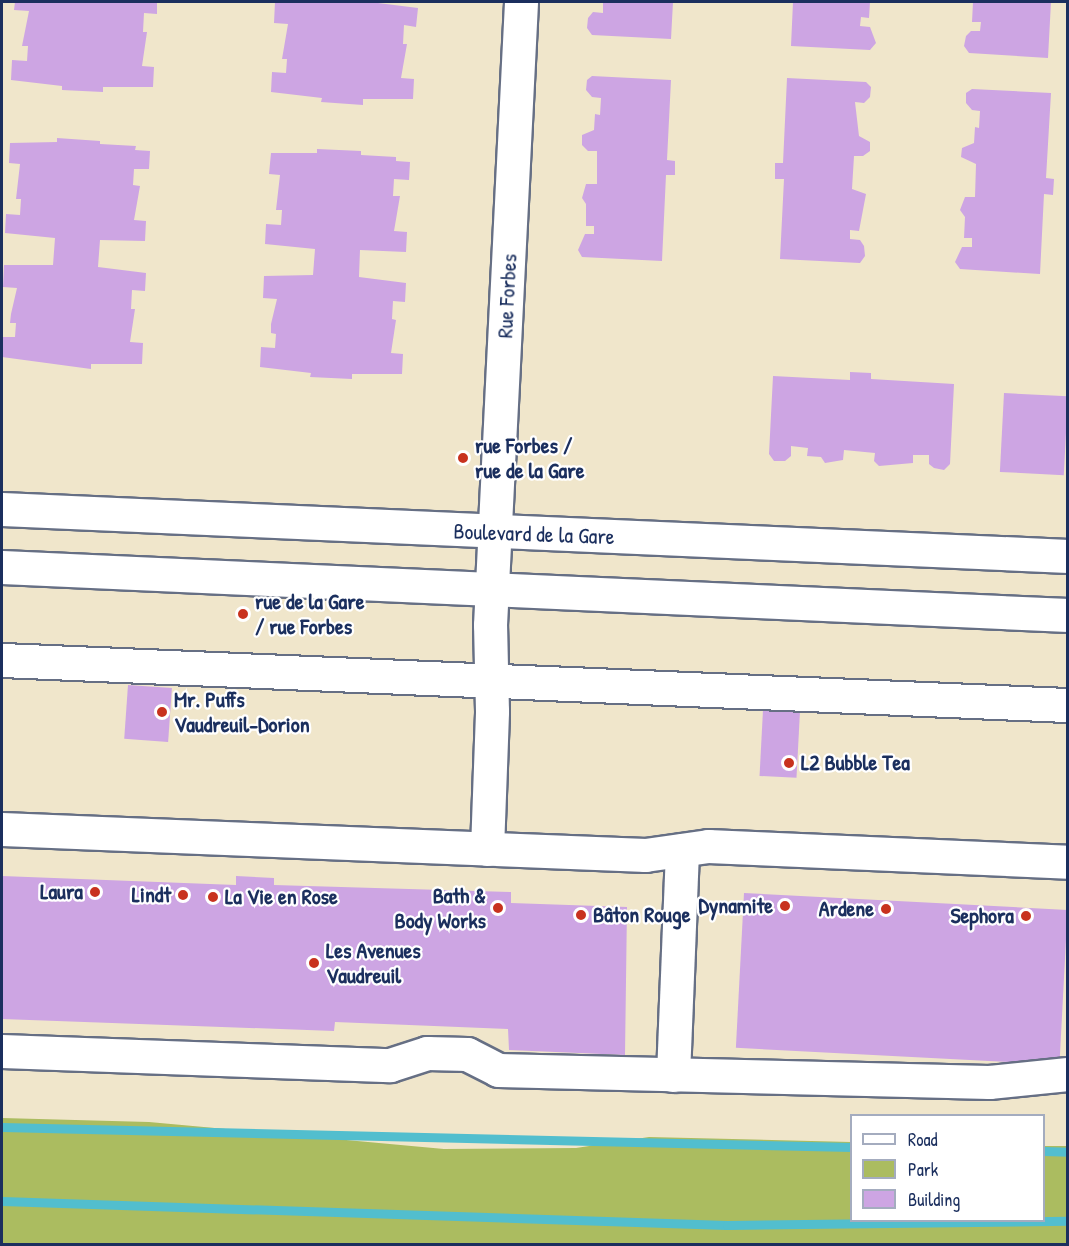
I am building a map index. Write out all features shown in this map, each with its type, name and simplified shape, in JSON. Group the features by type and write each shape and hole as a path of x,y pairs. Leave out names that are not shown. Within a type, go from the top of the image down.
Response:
{"main road":[{"name":"Rue Forbes","path":"487,849 492,711 489,678 521,2"},
{"name":"Boulevard de la Gare","path":"2,509 1068,556"},
{"path":"2,567 1068,615"},
{"path":"2,660 489,678 1068,705"},
{"path":"2,829 645,855 708,846 1068,862"},
{"path":"673,1075 682,850"},
{"path":"2,1051 390,1065 427,1053 467,1054 498,1070 989,1082 1068,1074"}],"green space":[{"path":"2,1118 149,1122 444,1149 576,1148 649,1137 850,1142 850,1222 1045,1222 1045,1146 1067,1146 1067,1244 2,1244"}],"building":[{"path":"15,2 157,2 157,14 144,13 143,32 147,32 142,66 154,67 153,87 103,87 103,92 62,90 62,86 11,80 12,60 27,61 28,46 22,46 29,11 14,10"},
{"path":"275,2 370,2 418,8 416,27 404,25 403,44 407,44 401,78 414,79 413,99 363,99 363,105 321,102 322,98 271,92 272,72 286,73 287,59 282,59 288,24 274,23"},
{"path":"603,2 673,2 671,39 592,35 587,28 588,18 593,12 603,13"},
{"path":"793,2 870,2 869,18 861,17 860,26 870,27 876,43 870,50 791,46"},
{"path":"973,2 1051,2 1048,58 969,53 964,46 966,36 971,31 980,31 981,22 972,22"},
{"path":"592,76 671,80 667,160 675,161 675,175 666,175 662,261 582,257 578,250 585,234 594,234 594,226 586,226 586,204 582,198 586,184 597,184 597,151 588,151 582,145 582,135 594,130 595,114 600,115 601,98 592,97 586,90 587,80"},
{"path":"787,78 866,82 871,87 870,97 864,103 855,102 859,136 870,142 870,151 863,156 854,156 852,189 866,194 859,231 850,230 850,239 860,240 864,246 865,256 860,263 780,259 784,179 775,179 775,163 783,163"},
{"path":"972,89 1051,93 1046,178 1054,179 1053,195 1044,194 1040,274 960,269 955,262 962,247 972,247 972,238 964,238 965,217 960,210 965,197 975,197 976,164 961,157 962,148 974,143 975,127 979,128 980,111 972,110 966,103 966,93"},
{"path":"57,138 136,146 135,150 150,151 149,169 134,169 133,185 140,186 134,220 146,221 145,241 100,240 98,267 146,273 145,291 132,290 131,309 135,309 130,342 143,343 142,364 91,364 91,369 2,357 2,337 15,337 16,323 10,323 17,288 3,287 4,265 53,265 55,238 5,233 6,214 20,215 21,199 16,199 20,164 9,163 10,143 57,142"},
{"path":"317,149 361,151 361,155 396,157 396,161 410,162 409,180 394,179 393,196 400,196 394,231 407,232 406,252 360,250 359,277 406,283 405,302 393,301 392,319 396,320 391,353 403,354 402,374 352,374 352,379 310,377 311,373 260,367 261,347 275,348 276,334 271,333 271,324 277,299 263,298 264,276 313,275 315,249 265,244 266,224 281,225 282,210 276,210 280,175 269,174 271,153 317,153"},
{"path":"850,372 871,373 871,379 954,384 950,464 944,470 934,468 929,464 929,455 913,455 913,463 879,466 874,461 875,453 844,450 843,460 825,463 821,457 807,456 808,448 791,446 791,456 785,461 774,461 769,454 773,376 850,380"},
{"path":"1004,393 1068,396 1064,475 1000,472"},
{"path":"128,685 172,688 168,742 124,739"},
{"path":"763,710 800,712 796,778 760,776"},
{"name":"Les Avenues Vaudreuil","path":"2,876 236,885 236,876 274,878 274,885 511,892 511,903 627,907 625,1055 509,1050 508,1029 335,1022 334,1031 2,1019"},
{"path":"744,893 1068,910 1059,1065 736,1048"}],"waterway":[{"path":"2,1127 850,1147"},
{"path":"1045,1151 1068,1152"},
{"path":"2,1201 727,1225 983,1222"},
{"path":"1045,1221 1068,1221"}],"place":[{"name":"rue Forbes / rue de la Gare","path":"463,458"},
{"name":"rue de la Gare / rue Forbes","path":"243,614"},
{"name":"Mr. Puffs Vaudreuil-Dorion","path":"162,712"},
{"name":"L2 Bubble Tea","path":"789,763"},
{"name":"Laura","path":"95,892"},
{"name":"Lindt","path":"183,895"},
{"name":"La Vie en Rose","path":"213,897"},
{"name":"Dynamite","path":"785,906"},
{"name":"Bath & Body Works","path":"498,908"},
{"name":"Ardene","path":"886,909"},
{"name":"Bâton Rouge","path":"581,915"},
{"name":"Sephora","path":"1026,916"},
{"name":"Les Avenues Vaudreuil","path":"314,963"}]}
